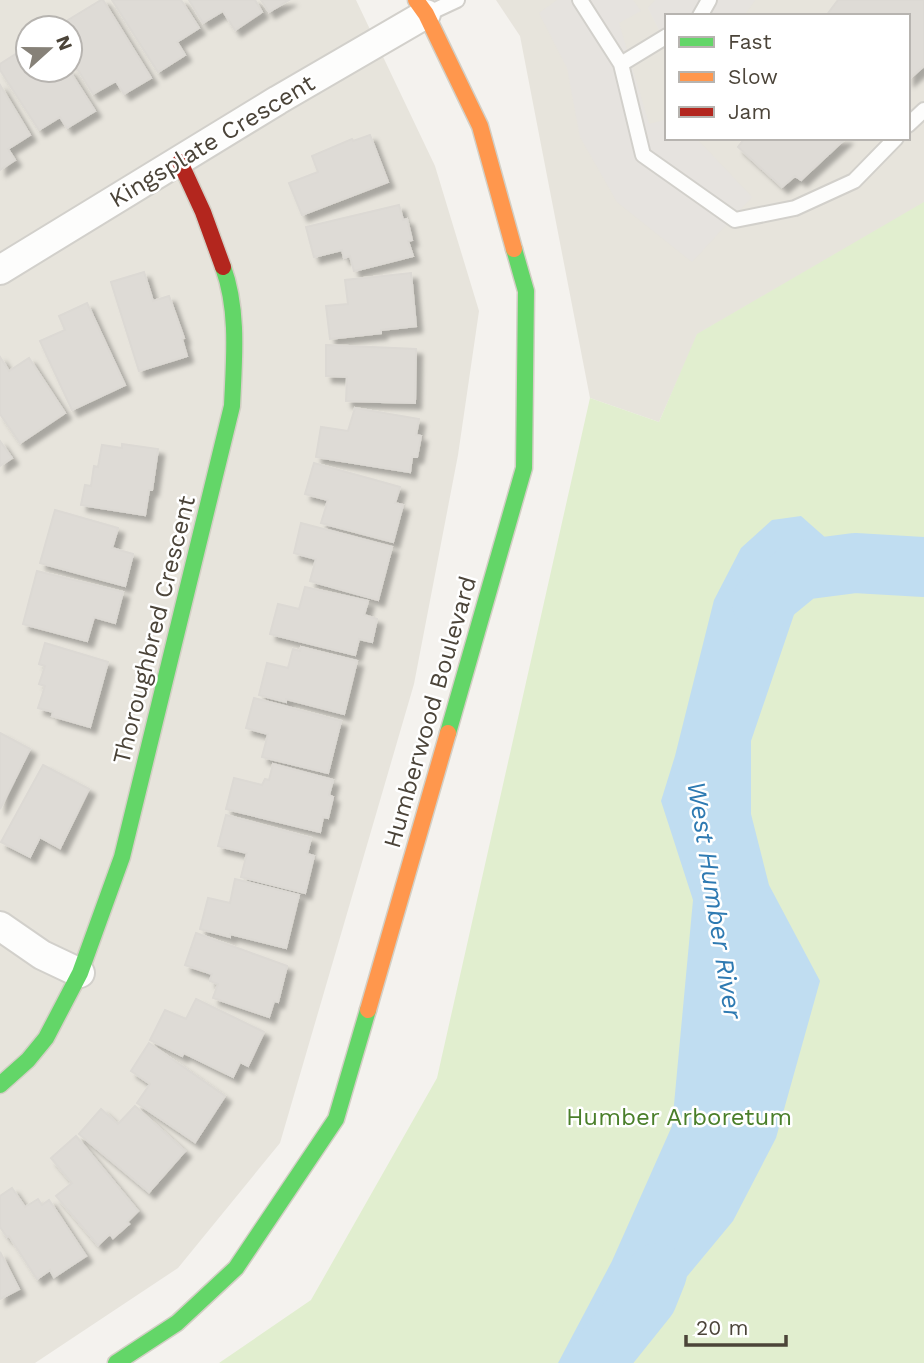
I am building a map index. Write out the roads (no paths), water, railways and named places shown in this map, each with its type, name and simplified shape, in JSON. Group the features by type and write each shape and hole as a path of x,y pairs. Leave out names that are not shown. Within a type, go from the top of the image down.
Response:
{"street":[{"name":"Kingsplate Crescent","path":"0,270 180,162 427,5"},
{"name":"Humberwood Boulevard","path":"116,1363 177,1322 236,1268 336,1119 524,468 526,291 480,125 427,5"},
{"name":"Thoroughbred Crescent","path":"0,1086 28,1060 46,1038 80,973 122,857 232,406 235,342 230,286 203,212 180,162"},
{"path":"0,926 42,955 80,973"}],"lane":[{"path":"427,5 457,0"},
{"path":"579,0 621,64 643,155 735,220 795,208 854,181 894,140"},
{"path":"621,64 665,37"},
{"path":"910,123 924,110"}],"water":[{"path":"801,516 844,554 801,594 751,741 751,814 769,885 820,981 776,1138 733,1221 670,1297 584,1363 558,1363 612,1261 672,1126 693,900 661,801 714,600 741,548 772,520"}],"waterway":[{"path":"844,554 924,549"},
{"name":"West Humber River","path":"762,602 801,570 855,563 924,567"},
{"name":"West Humber River","path":"595,1363 647,1298 657,1273"}],"park label":[{"name":"Humber Arboretum","path":"679,1117"}]}
